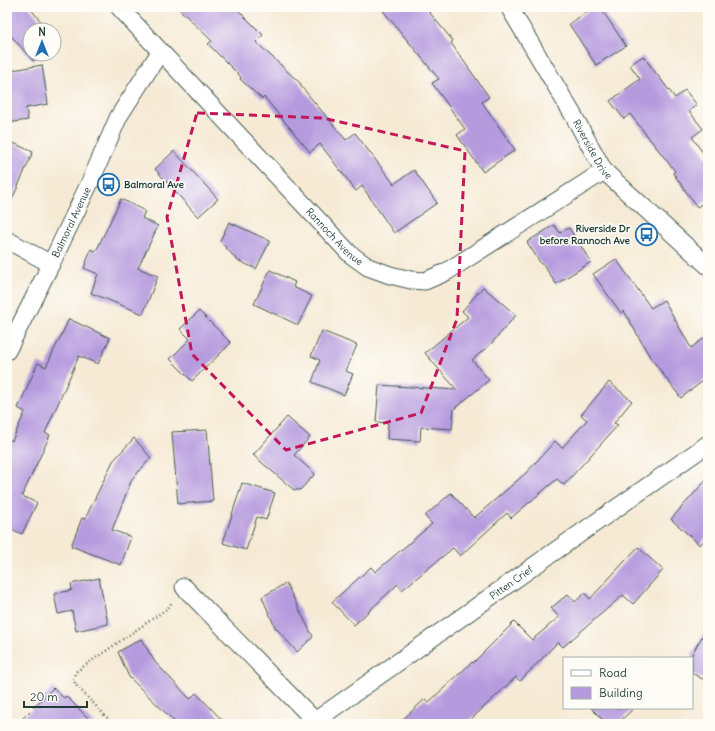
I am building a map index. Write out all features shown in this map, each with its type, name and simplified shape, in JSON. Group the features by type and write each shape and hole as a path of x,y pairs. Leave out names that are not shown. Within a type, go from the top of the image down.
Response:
{"street":[{"name":"Rannoch Avenue","path":"119,7 350,254 368,267 390,275 411,280 425,281 446,272 604,171"},
{"name":"Riverside Drive","path":"509,7 572,113 604,171 708,266"},
{"name":"Balmoral Avenue","path":"7,351 92,178 119,116 160,52"},
{"path":"7,240 51,264"},
{"name":"Pitten Crief","path":"184,587 317,723 548,556 708,444"}],"path":[{"path":"113,724 75,684 74,674 168,608 184,587"}],"highlighted area":[{"path":"197,113 323,118 465,151 457,319 421,413 286,450 192,354 167,217"}],"building":[{"path":"7,7 29,7 41,22 22,22 22,48 7,31"},
{"path":"177,7 235,7 263,35 256,42 301,84 300,85 346,140 355,133 394,184 414,170 437,203 394,233 362,186 356,191 320,144 310,152 264,97 262,99 240,79 241,77 208,44 212,41"},
{"path":"380,7 425,7 453,41 451,43 489,97 482,102 515,150 483,172 457,135 465,129 432,83 439,79"},
{"path":"594,7 600,7 626,46 596,65 569,24"},
{"path":"643,56 675,98 685,90 697,105 689,111 703,129 692,137 708,160 708,200 697,207 673,173 675,171 630,114 624,119 610,101 640,79 630,65"},
{"path":"42,65 48,104 26,108 28,120 7,123 7,71"},
{"path":"7,140 33,152 7,211"},
{"path":"174,151 218,199 198,217 155,169"},
{"path":"121,199 145,211 142,218 158,226 138,268 158,276 143,314 91,293 98,274 84,268 91,249 96,251"},
{"path":"229,222 270,241 256,269 237,260 220,241"},
{"path":"554,225 560,233 569,228 591,262 556,284 527,242"},
{"path":"616,259 651,308 664,300 691,348 708,335 708,377 681,398 650,357 624,311 621,313 593,274"},
{"path":"270,270 295,282 293,287 312,296 298,325 254,304"},
{"path":"483,287 516,315 492,343 472,360 489,380 454,409 452,429 421,427 420,441 387,439 388,423 376,422 379,385 457,390 425,353 468,317 462,311"},
{"path":"199,311 231,343 192,381 170,359 190,339 180,329"},
{"path":"69,319 110,338 98,364 79,356 45,433 50,435 22,496 37,503 22,534 7,527 7,438 12,441 25,412 18,408 38,363 46,367"},
{"path":"322,331 357,345 346,371 353,374 344,395 312,382 320,360 311,356"},
{"path":"609,382 632,401 614,423 618,425 564,485 557,479 511,518 507,513 460,556 453,548 402,590 398,584 354,625 332,602 371,567 375,572 432,524 425,516 451,493 474,518 527,472 555,441 562,448 587,420 581,415"},
{"path":"287,417 310,437 294,455 315,474 300,490 294,490 253,455"},
{"path":"207,430 213,501 178,504 172,432"},
{"path":"134,438 151,458 132,479 112,530 131,537 121,565 71,546 82,518 85,519 113,461"},
{"path":"708,478 708,536 700,545 671,519"},
{"path":"242,483 275,493 266,520 257,517 246,550 223,543"},
{"path":"638,547 663,570 633,604 623,595 563,647 558,642 520,681 516,677 466,724 398,724 425,699 429,702 472,662 473,663 514,622 532,640 559,617 551,608 568,594 575,602 585,593 590,599"},
{"path":"99,578 108,624 76,631 72,611 58,614 54,594 72,590 71,584"},
{"path":"286,583 313,637 297,652 275,627 262,597"},
{"path":"708,626 708,682 693,674 692,654"},
{"path":"141,639 155,662 190,699 196,693 226,724 177,724 129,677 118,652"},
{"path":"53,688 64,698 66,696 94,724 17,724"},
{"path":"592,709 633,709 617,724 607,724"}],"place":[{"name":"Balmoral Ave","path":"108,184"},
{"name":"Riverside Dr before Rannoch Ave","path":"646,234"}]}
